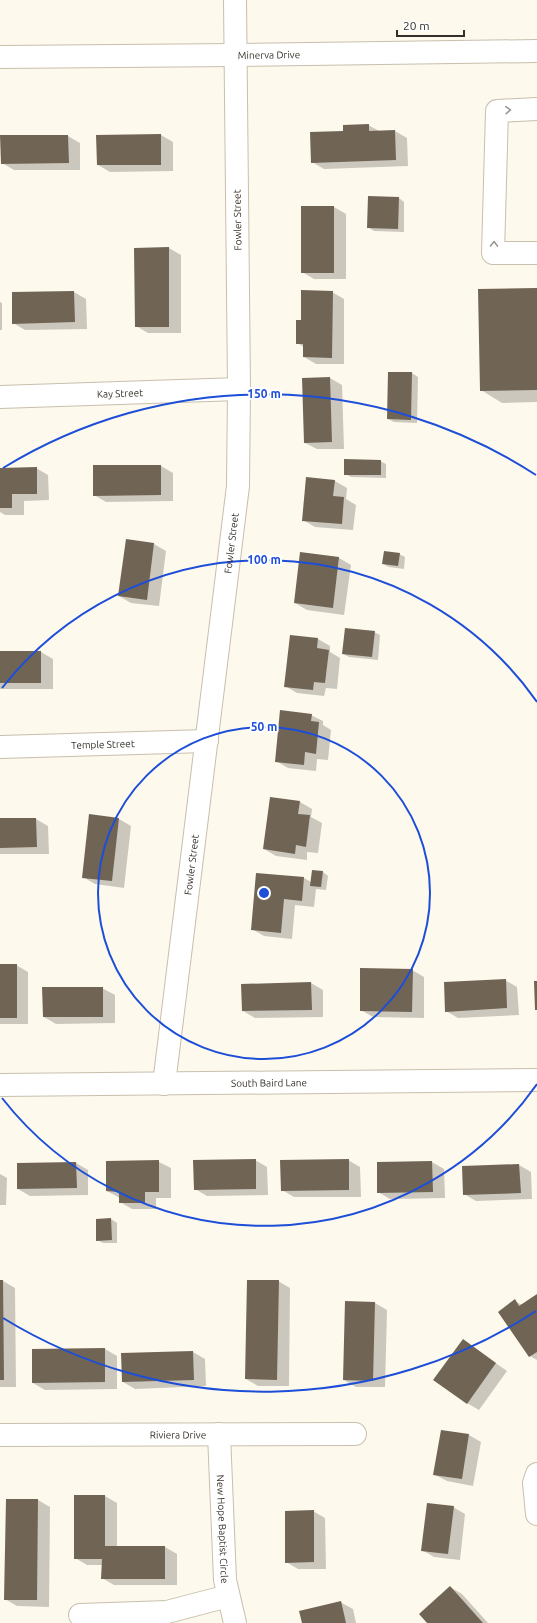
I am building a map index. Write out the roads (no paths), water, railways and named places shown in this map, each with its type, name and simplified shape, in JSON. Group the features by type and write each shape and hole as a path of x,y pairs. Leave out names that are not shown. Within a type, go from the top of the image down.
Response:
{"street":[{"name":"Fowler Street","path":"164,1084 238,486 239,389 234,0"},
{"name":"Minerva Drive","path":"0,57 235,56 537,51"},
{"path":"537,109 497,110 494,253 537,253"},
{"name":"Kay Street","path":"0,397 239,389"},
{"name":"Temple Street","path":"0,747 206,741"},
{"name":"South Baird Lane","path":"0,1085 537,1080"},
{"name":"New Hope Baptist Circle","path":"219,1434 225,1580 235,1623"},
{"name":"Riviera Drive","path":"0,1435 355,1434"},
{"path":"537,1474 534,1483 537,1514"},
{"path":"80,1615 167,1612 228,1596"}]}
